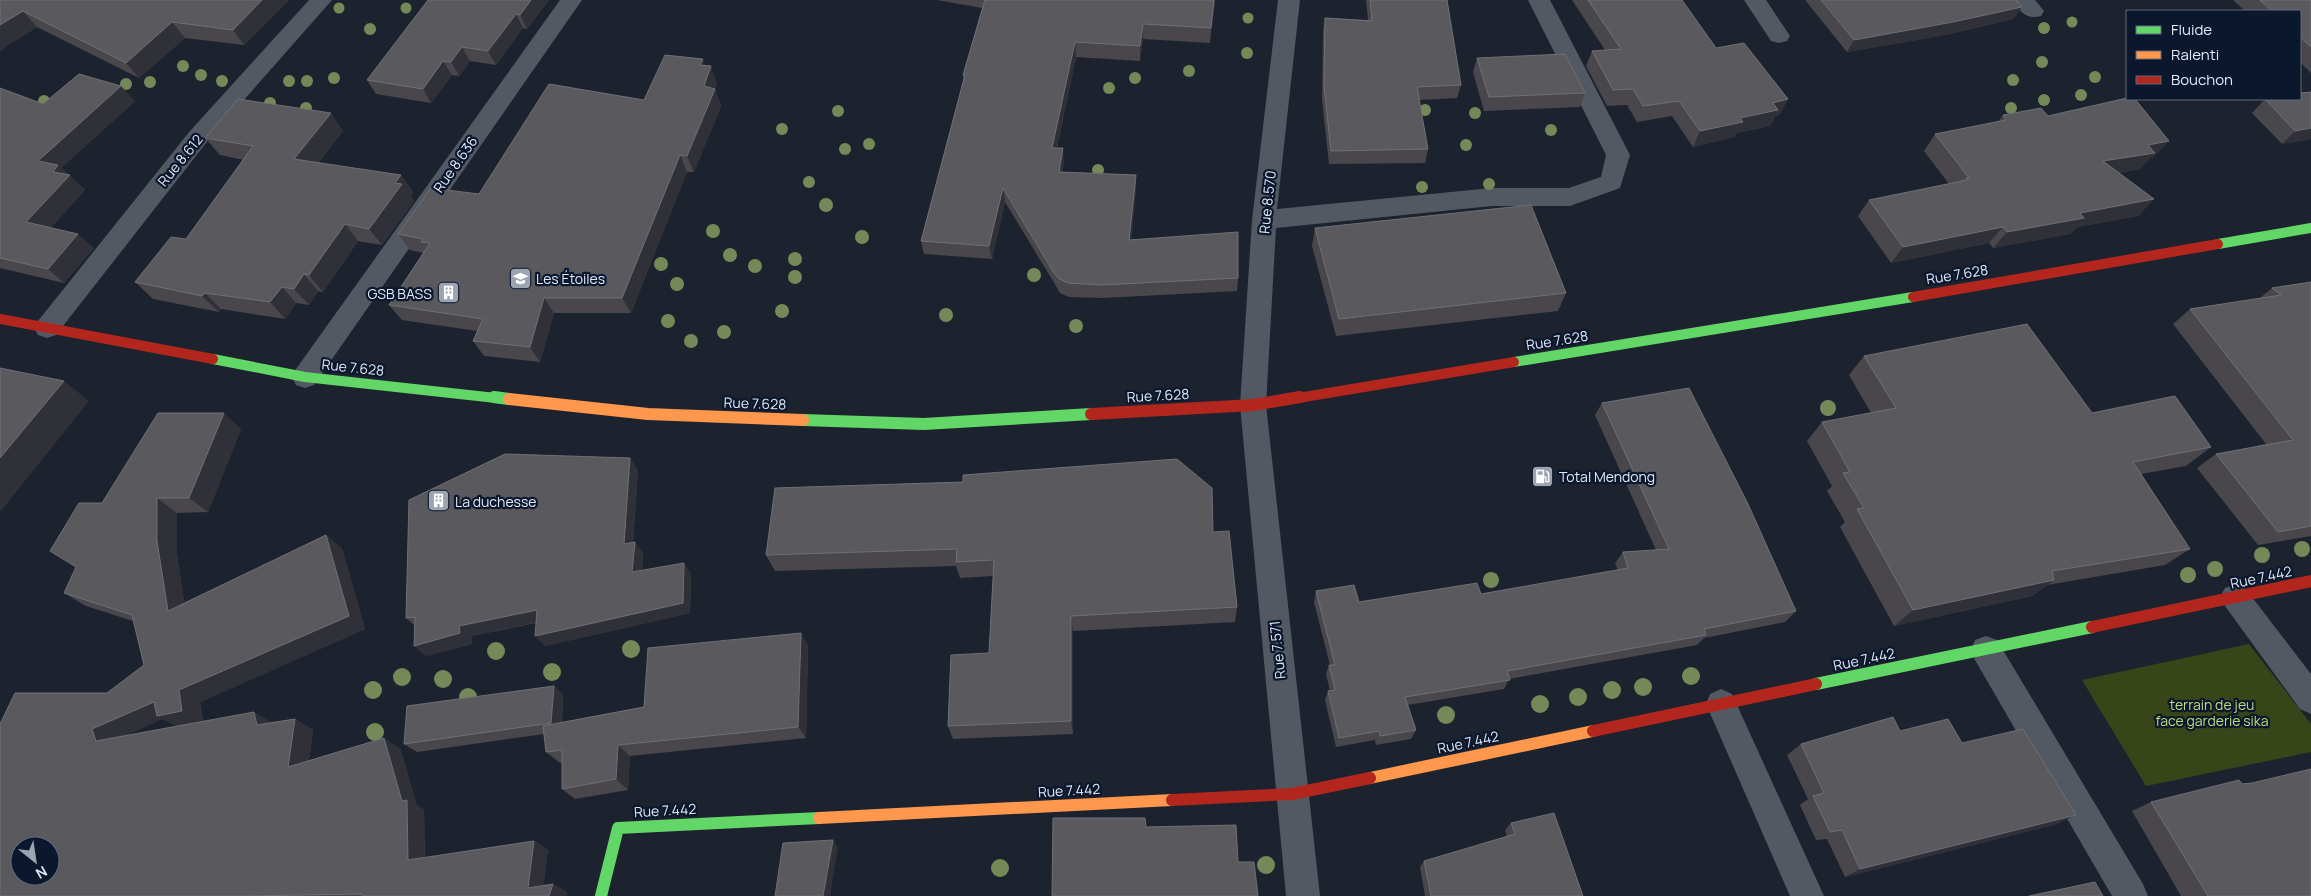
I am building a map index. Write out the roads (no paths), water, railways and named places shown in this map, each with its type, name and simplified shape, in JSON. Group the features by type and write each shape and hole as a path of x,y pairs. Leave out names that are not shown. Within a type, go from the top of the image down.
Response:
{"main road":[{"name":"Rue 7.628","path":"0,319 305,377 648,414 924,424 1253,405 1992,284 2311,228"},
{"name":"Rue 7.442","path":"601,896 618,828 1292,794 2311,581"}],"street":[{"name":"Rue 8.612","path":"47,328 198,137 321,0"},
{"name":"Rue 8.636","path":"305,377 571,0"},
{"name":"Rue 8.570","path":"1253,405 1264,220 1289,0"},
{"path":"1264,220 1492,197 1570,197 1612,182 1618,155 1539,0"},
{"path":"1755,0 1779,36"},
{"name":"Rue 7.571","path":"1253,405 1303,896"},
{"path":"2235,597 2311,699"},
{"path":"1986,650 2131,896"},
{"path":"1721,704 1807,896"}],"place":[{"name":"Les Étoiles","path":"520,278"},
{"name":"GSB BASS","path":"448,293"},
{"name":"Total Mendong","path":"1543,476"},
{"name":"La duchesse","path":"439,501"}],"park label":[{"name":"terrain de jeu face garderie sika","path":"2212,712"}]}
